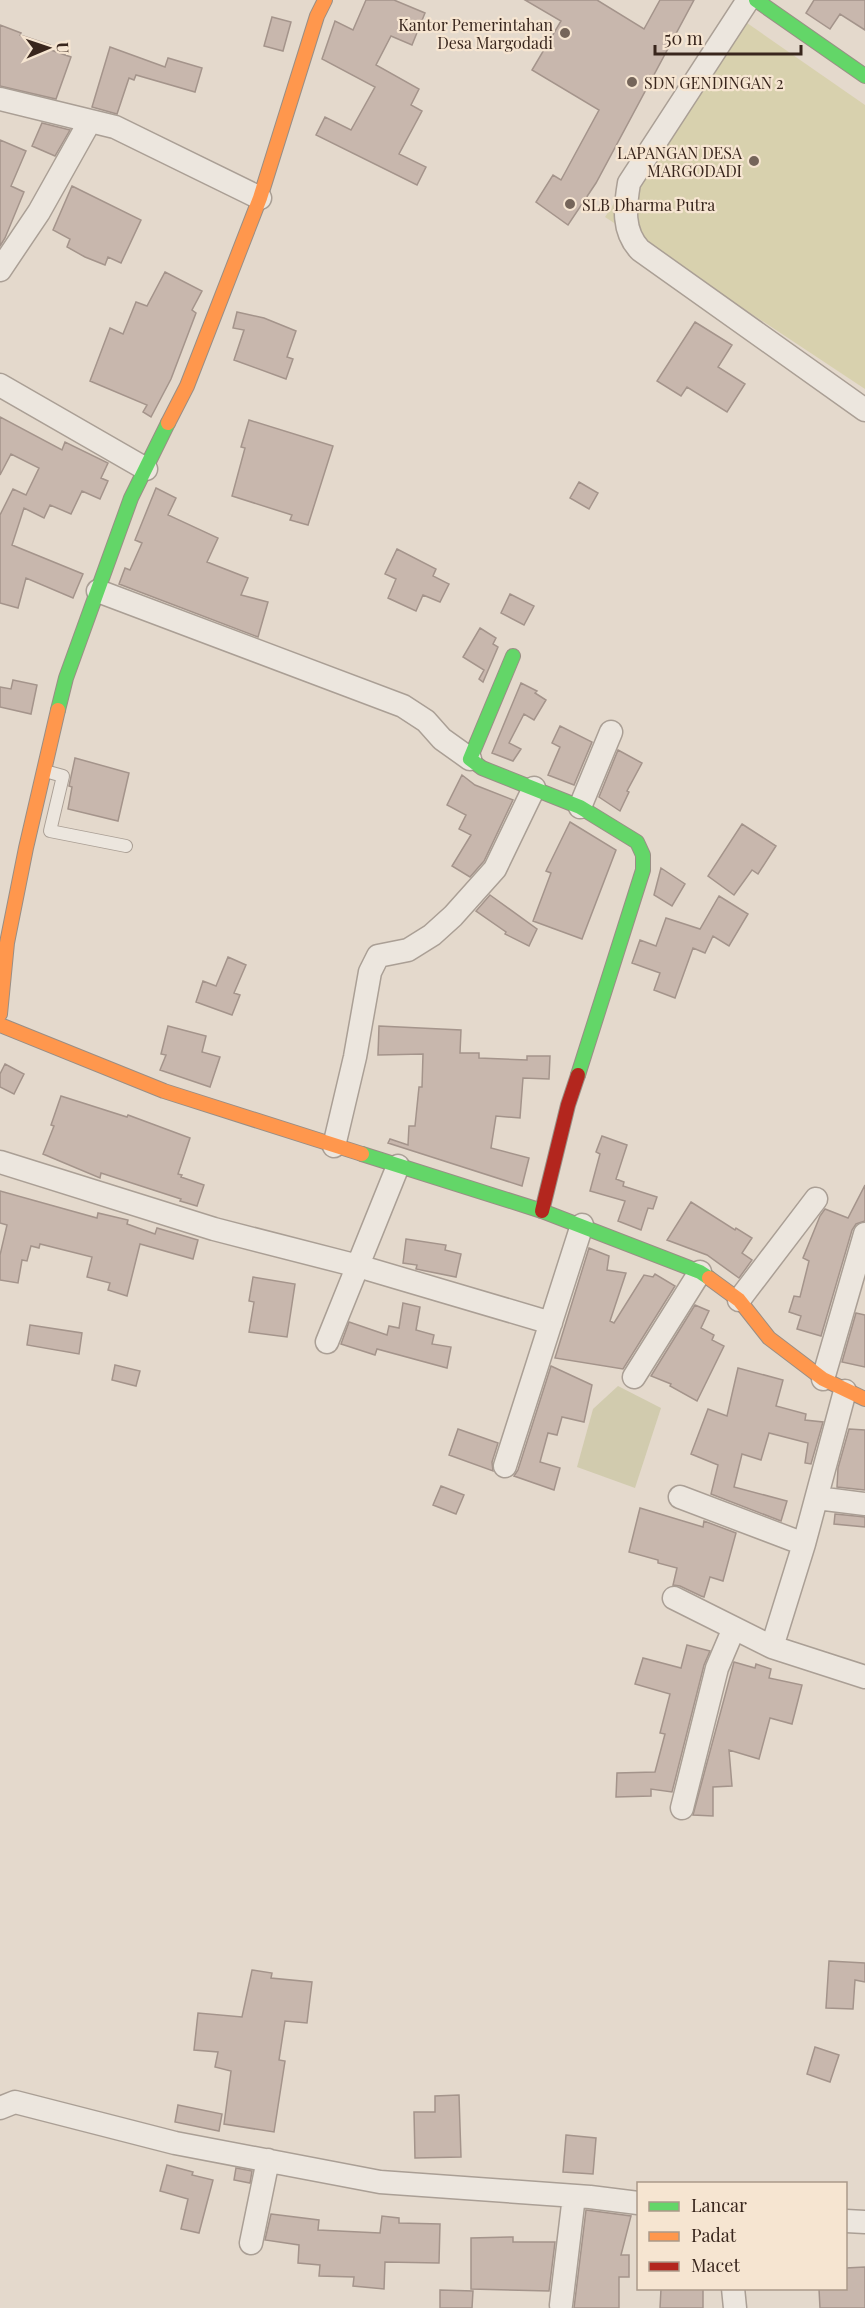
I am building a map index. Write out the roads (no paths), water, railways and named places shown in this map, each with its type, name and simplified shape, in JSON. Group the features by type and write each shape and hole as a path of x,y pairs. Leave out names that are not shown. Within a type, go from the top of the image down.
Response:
{"street":[{"path":"0,1014 4,942 66,678 131,498 187,386 260,198 317,16 325,0"},
{"path":"748,0 629,183 625,206 626,222 634,244 640,250 865,410"},
{"path":"756,0 865,76"},
{"path":"0,99 115,127 260,198"},
{"path":"0,270 39,212 90,121"},
{"path":"3,392 146,469"},
{"path":"98,591 403,706 426,721 442,739 482,768 580,807 637,842 644,855 643,870 568,1105 542,1211"},
{"path":"470,759 513,656"},
{"path":"580,807 611,732"},
{"path":"334,1146 355,1057 370,972 378,956 408,950 432,935 453,916 495,869 534,788"},
{"path":"0,1025 164,1091 582,1225 700,1272 739,1300 769,1338 823,1379 855,1395 817,1498 772,1647"},
{"path":"0,1162 214,1228 358,1266 550,1323"},
{"path":"327,1342 398,1166"},
{"path":"739,1300 816,1199"},
{"path":"505,1466 582,1225"},
{"path":"823,1379 865,1234"},
{"path":"634,1377 700,1272"},
{"path":"680,1497 804,1545"},
{"path":"817,1498 865,1503"},
{"path":"674,1598 772,1647 865,1677"},
{"path":"682,1808 717,1668 734,1628"},
{"path":"0,2108 15,2102 175,2143 380,2181 637,2203"},
{"path":"251,2243 268,2160"},
{"path":"561,2305 574,2196"},
{"path":"847,2221 865,2222"},
{"path":"733,2290 735,2308"}],"lane":[{"path":"44,771 63,776 50,831 126,846"}],"place":[{"name":"Kantor Pemerintahan Desa Margodadi","path":"565,33"},
{"name":"SDN GENDINGAN 2","path":"632,82"},
{"name":"LAPANGAN DESA MARGODADI","path":"754,161"},
{"name":"SLB Dharma Putra","path":"570,204"}]}
